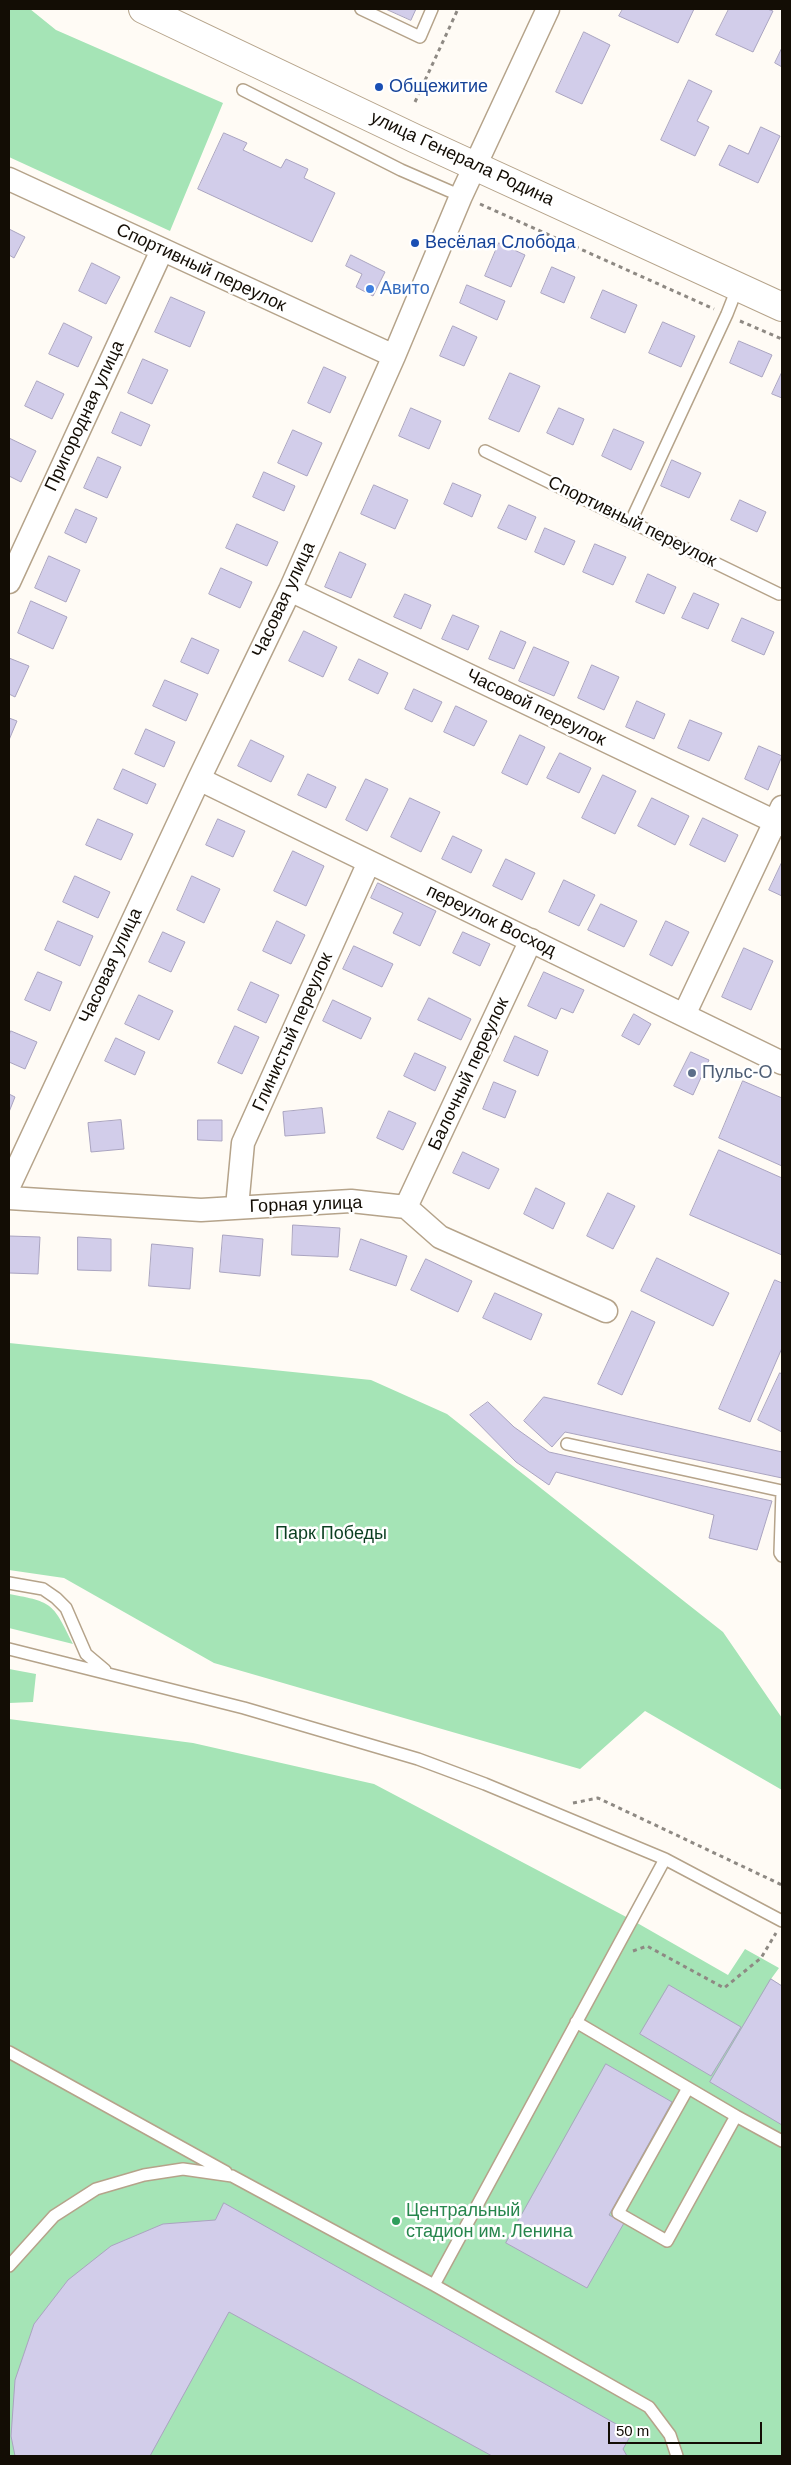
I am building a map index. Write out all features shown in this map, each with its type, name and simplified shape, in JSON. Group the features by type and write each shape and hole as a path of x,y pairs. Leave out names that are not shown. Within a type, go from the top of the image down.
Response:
{"main road":[{"name":"улица Генерала Родина","path":"143,9 416,139 782,307"}],"street":[{"name":"Часовая улица","path":"9,1186 198,779 290,590 394,356 462,196 548,9"},
{"name":"Спортивный переулок","path":"9,179 394,356"},
{"name":"Пригородная улица","path":"9,582 162,250"},
{"name":"Часовой переулок","path":"290,590 780,818"},
{"name":"переулок Восход","path":"198,779 782,1064"},
{"path":"684,1015 780,818"},
{"name":"Глинистый переулок","path":"237,1207 244,1143 369,862"},
{"name":"Балочный переулок","path":"406,1207 531,940"},
{"name":"Горная улица","path":"9,1198 201,1210 351,1201 406,1207"},
{"path":"406,1207 440,1237 606,1311"}],"lane":[{"path":"361,9 420,37 432,9"},
{"path":"243,90 401,170 462,196"},
{"path":"631,521 727,314 738,286"},
{"name":"Спортивный переулок","path":"485,451 779,594"},
{"path":"567,1444 782,1491 780,1553 782,1556"},
{"path":"9,1583 44,1589 56,1598 66,1608 86,1654 106,1672"},
{"path":"9,1649 106,1672 325,1730 418,1759 485,1784 665,1859 780,1925"},
{"path":"434,2285 665,1859"},
{"path":"576,2022 782,2142"},
{"path":"9,2052 232,2176 434,2285 649,2407 670,2435 677,2456"},
{"path":"688,2088 618,2213 667,2241 736,2116"},
{"path":"9,2266 54,2216 96,2189 144,2175 183,2169 232,2176"}],"path":[{"path":"415,102 458,9"},
{"path":"462,196 782,340"},
{"path":"610,1958 646,1946 724,1988 761,1958 780,1925"}],"green space":[{"path":"9,9 30,9 56,30 223,103 170,231 9,157"},
{"name":"Парк Победы","path":"9,1343 371,1380 447,1414 723,1632 782,1718 782,1790 645,1711 580,1769 214,1663 64,1578 9,1570"},
{"path":"9,1594 35,1600 50,1607 61,1620 73,1644 9,1628"},
{"path":"9,1669 36,1674 33,1702 9,1703"},
{"name":"Центральный стадион им. Ленина","path":"9,1719 193,1743 374,1784 632,1920 728,1975 745,1949 779,1968 771,1979 782,1986 782,2456 9,2456"}],"building":[{"path":"386,9 416,9 411,20"},
{"path":"623,9 694,9 678,43 619,16"},
{"path":"729,9 767,9 773,11 753,52 716,35"},
{"path":"584,32 610,45 582,104 556,92"},
{"path":"782,48 782,67 775,63"},
{"path":"689,80 712,91 697,121 709,127 695,156 661,140"},
{"path":"761,127 780,136 758,183 719,165 729,145 748,154"},
{"path":"224,133 247,143 243,150 281,168 286,159 308,169 304,178 335,193 312,242 198,189"},
{"path":"9,229 25,237 14,258 9,255"},
{"path":"499,243 525,255 511,287 485,276"},
{"path":"351,255 385,272 373,296 356,287 362,274 346,266"},
{"path":"92,263 120,277 106,304 79,291"},
{"path":"552,267 575,277 564,303 541,293"},
{"path":"467,285 505,301 497,320 460,303"},
{"path":"603,290 637,305 625,333 591,318"},
{"path":"171,297 205,312 190,347 155,332"},
{"path":"663,322 695,336 681,367 649,353"},
{"path":"64,323 92,337 78,367 49,354"},
{"path":"453,326 477,337 464,366 440,356"},
{"path":"739,341 772,355 762,377 730,363"},
{"path":"143,359 168,370 152,404 128,393"},
{"path":"324,367 346,377 330,413 308,403"},
{"path":"782,372 782,398 772,394"},
{"path":"510,373 540,386 519,432 489,419"},
{"path":"37,381 64,394 52,419 25,406"},
{"path":"411,408 441,421 429,449 399,436"},
{"path":"559,408 584,419 573,445 547,433"},
{"path":"121,412 150,425 141,446 112,433"},
{"path":"614,429 644,442 631,470 602,456"},
{"path":"293,430 322,443 307,476 278,463"},
{"path":"9,438 36,451 21,482 9,476"},
{"path":"98,457 121,467 107,498 84,488"},
{"path":"672,460 701,473 689,498 661,486"},
{"path":"264,472 295,486 284,511 253,497"},
{"path":"453,483 481,495 472,517 444,504"},
{"path":"374,485 408,500 395,529 361,514"},
{"path":"740,500 766,512 757,532 731,520"},
{"path":"509,505 536,517 526,540 498,528"},
{"path":"76,509 97,518 86,543 65,533"},
{"path":"237,524 278,542 267,566 226,548"},
{"path":"545,528 575,541 564,565 535,552"},
{"path":"595,544 626,557 613,585 583,572"},
{"path":"340,552 366,564 351,598 325,587"},
{"path":"49,556 80,570 66,602 35,588"},
{"path":"221,568 252,582 240,608 209,594"},
{"path":"648,574 676,587 664,614 636,602"},
{"path":"694,593 719,604 708,629 682,618"},
{"path":"405,594 431,605 421,629 394,617"},
{"path":"31,601 67,617 53,649 18,633"},
{"path":"453,615 479,626 468,650 442,639"},
{"path":"742,618 774,632 764,655 732,641"},
{"path":"304,631 337,647 323,677 289,661"},
{"path":"501,631 526,642 514,669 489,659"},
{"path":"192,638 219,650 208,674 181,662"},
{"path":"534,647 569,662 554,696 519,681"},
{"path":"9,658 29,666 15,697 9,694"},
{"path":"359,659 388,673 378,694 349,680"},
{"path":"592,665 619,677 604,710 578,698"},
{"path":"165,680 198,694 186,721 153,706"},
{"path":"414,689 442,702 432,722 405,709"},
{"path":"637,701 665,714 654,739 626,727"},
{"path":"456,706 487,721 474,746 444,732"},
{"path":"9,718 17,721 9,740"},
{"path":"690,720 722,733 709,761 678,748"},
{"path":"146,729 175,742 164,767 135,754"},
{"path":"520,735 545,747 527,785 502,773"},
{"path":"251,740 284,756 271,782 238,766"},
{"path":"759,746 782,756 768,790 745,779"},
{"path":"560,753 591,768 579,793 547,778"},
{"path":"123,769 156,784 147,804 114,789"},
{"path":"308,774 336,787 326,808 298,795"},
{"path":"603,775 636,791 615,834 582,818"},
{"path":"366,779 388,789 367,831 346,820"},
{"path":"410,798 440,812 421,852 391,837"},
{"path":"652,798 689,816 675,845 638,826"},
{"path":"703,818 738,835 725,862 690,845"},
{"path":"98,819 133,834 121,860 86,845"},
{"path":"218,819 245,831 233,857 206,845"},
{"path":"453,836 482,850 471,873 442,859"},
{"path":"293,851 324,866 306,906 274,891"},
{"path":"506,859 535,873 522,900 493,886"},
{"path":"782,862 782,896 769,890"},
{"path":"75,876 110,892 98,918 63,902"},
{"path":"192,876 220,889 204,923 177,910"},
{"path":"564,880 595,895 579,926 549,912"},
{"path":"378,883 436,911 420,946 393,933 403,913 371,898"},
{"path":"601,904 637,921 624,947 588,930"},
{"path":"58,921 93,936 80,966 45,950"},
{"path":"277,921 305,935 291,964 263,951"},
{"path":"666,921 689,932 672,966 650,955"},
{"path":"163,932 185,942 171,972 149,962"},
{"path":"463,932 490,944 480,966 453,953"},
{"path":"354,946 393,964 382,987 343,969"},
{"path":"744,948 773,961 751,1010 722,997"},
{"path":"38,972 62,982 50,1011 25,1000"},
{"path":"544,972 584,990 573,1013 561,1008 556,1019 528,1006"},
{"path":"251,982 279,995 266,1023 238,1010"},
{"path":"139,995 173,1011 159,1040 125,1024"},
{"path":"429,998 471,1019 461,1040 418,1020"},
{"path":"333,1000 371,1018 361,1039 323,1021"},
{"path":"634,1014 651,1024 639,1045 622,1036"},
{"path":"235,1026 259,1037 242,1074 218,1063"},
{"path":"11,1031 37,1042 25,1069 9,1062 9,1036"},
{"path":"515,1036 548,1051 538,1076 504,1061"},
{"path":"116,1038 145,1052 135,1075 105,1061"},
{"path":"691,1052 709,1060 693,1095 674,1086"},
{"path":"415,1053 446,1067 435,1091 404,1076"},
{"path":"743,1081 782,1098 782,1166 719,1138"},
{"path":"494,1082 516,1091 505,1118 483,1109"},
{"path":"9,1094 15,1097 9,1112"},
{"path":"322,1108 325,1133 285,1136 283,1112"},
{"path":"389,1111 416,1123 403,1150 377,1138"},
{"path":"121,1120 124,1149 91,1152 88,1123"},
{"path":"198,1120 222,1120 222,1141 198,1140"},
{"path":"719,1150 782,1178 782,1255 690,1215"},
{"path":"463,1152 499,1169 489,1189 453,1173"},
{"path":"536,1188 565,1203 553,1229 524,1214"},
{"path":"608,1193 635,1206 613,1249 587,1236"},
{"path":"293,1225 340,1228 338,1257 292,1255"},
{"path":"223,1235 263,1239 260,1276 220,1272"},
{"path":"9,1236 40,1237 38,1274 9,1273"},
{"path":"78,1237 111,1239 111,1271 78,1270"},
{"path":"361,1239 407,1256 396,1286 350,1270"},
{"path":"152,1244 193,1248 190,1289 149,1286"},
{"path":"657,1258 729,1293 713,1326 641,1291"},
{"path":"426,1259 472,1281 458,1312 411,1290"},
{"path":"775,1280 782,1283 782,1348 750,1422 719,1409"},
{"path":"495,1293 542,1314 531,1340 483,1318"},
{"path":"632,1311 655,1322 622,1395 598,1384"},
{"path":"780,1373 782,1374 782,1432 758,1420"},
{"path":"544,1397 782,1452 782,1478 565,1432 552,1447 524,1421"},
{"path":"488,1402 514,1427 549,1452 772,1501 757,1550 709,1538 714,1515 556,1472 549,1485 516,1462 470,1415"},
{"path":"771,1979 782,1986 782,2125 710,2082"},
{"path":"669,1985 741,2027 711,2076 640,2034"},
{"path":"606,2064 672,2102 609,2215 624,2223 587,2288 506,2243"},
{"path":"224,2203 632,2433 623,2449 627,2456 492,2456 229,2312 150,2456 15,2456 11,2436 15,2380 34,2324 68,2280 111,2246 163,2224 215,2220"}],"place":[{"name":"Общежитие","path":"379,87"},
{"name":"Весёлая Слобода","path":"415,243"},
{"name":"Авито","path":"370,289"},
{"name":"Пульс-О","path":"692,1073"},
{"name":"Центральный стадион им. Ленина","path":"396,2221"}]}
